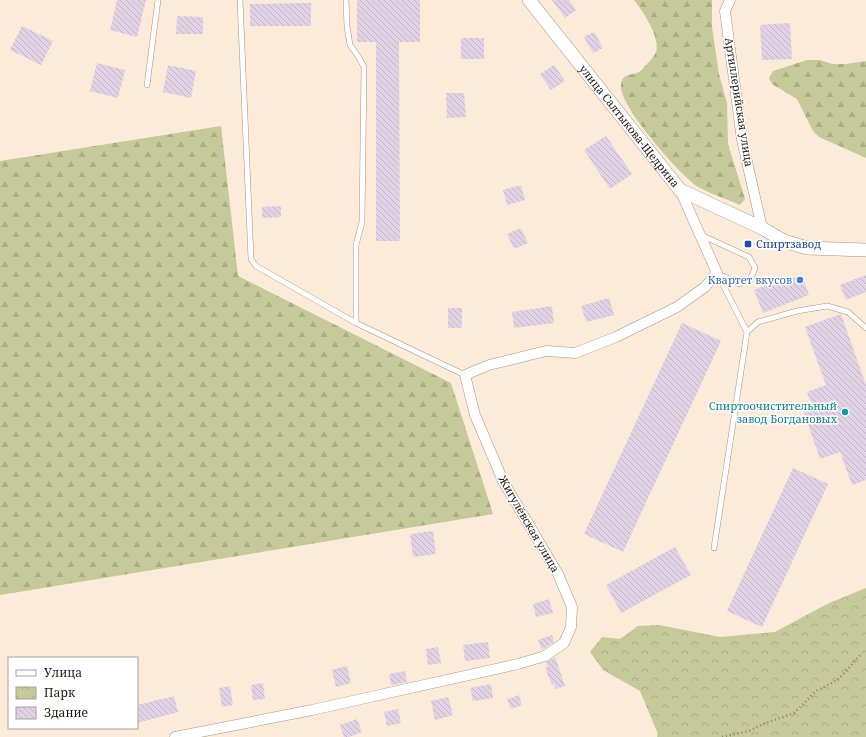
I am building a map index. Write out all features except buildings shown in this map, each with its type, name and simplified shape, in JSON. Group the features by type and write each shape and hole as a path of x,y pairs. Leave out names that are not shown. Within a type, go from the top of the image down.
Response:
{"street":[{"name":"улица Салтыкова-Щедрина","path":"529,0 680,190 762,228 784,241 808,248 866,250"},
{"name":"Артиллерийская улица","path":"730,0 725,11 742,140 762,228"},
{"path":"465,375 489,365 546,350 575,354 616,337 677,307 705,287 716,273 680,190"},
{"name":"Жигулёвская улица","path":"175,737 312,710 518,664 545,656 564,643 571,627 572,607 558,574 503,482 475,414 465,375"}],"lane":[{"path":"147,85 158,0"},
{"path":"240,0 251,259 256,266 356,323 465,375"},
{"path":"346,0 347,26 350,45 364,67 362,222 356,245 356,323"},
{"path":"700,234 749,257 755,268 750,280 739,284 716,273"},
{"path":"714,548 746,332 716,273"},
{"path":"746,332 758,322 797,310 826,306 848,312 866,328"}],"path":[{"path":"722,737 749,731 763,724 794,713 816,691 839,679 862,653"}],"green space":[{"path":"634,0 712,0 712,27 719,74 727,103 728,144 745,199 740,205 703,190 689,180 665,155 629,108 623,95 621,85 623,78 639,72 654,56 657,46 650,24"},
{"path":"807,60 820,60 832,64 846,64 866,61 866,158 819,137 813,131 797,99 772,84 769,78 773,71"},
{"path":"221,126 238,276 451,383 493,514 0,595 0,161"},
{"path":"866,588 866,737 657,737 658,734 640,691 603,670 590,652 602,637 620,639 638,626 659,625 720,637 775,632 827,604"}],"place":[{"name":"Спиртзавод","path":"748,244"},
{"name":"Квартет вкусов","path":"800,280"},
{"name":"Спиртоочистительный завод Богдановых","path":"845,412"}]}
